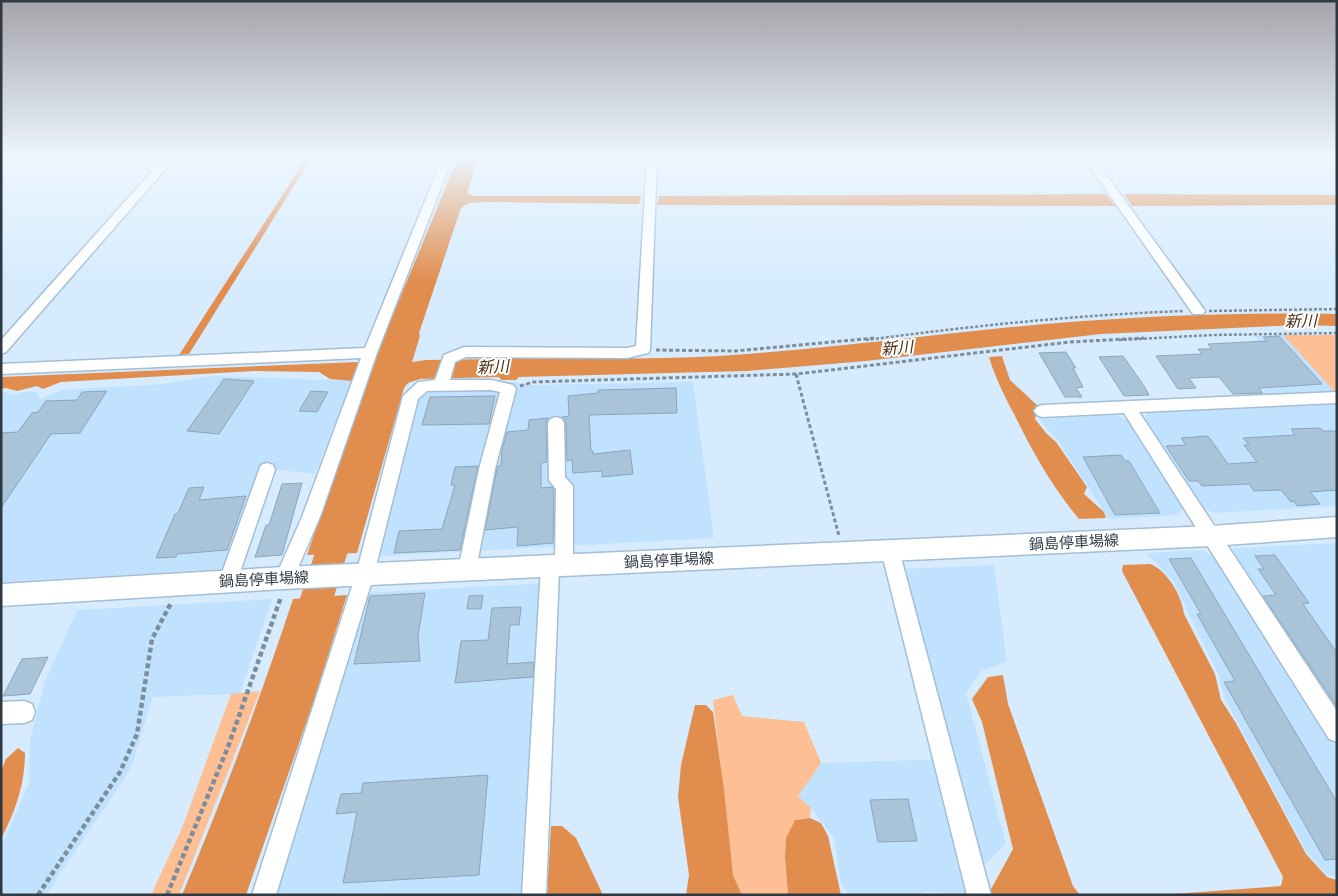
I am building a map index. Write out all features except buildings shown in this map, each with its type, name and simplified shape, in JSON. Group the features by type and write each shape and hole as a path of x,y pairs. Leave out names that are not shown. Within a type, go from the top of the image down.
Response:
{"main road":[{"name":"鍋島停車場線","path":"1,595 284,578 1211,536 1337,527"}],"street":[{"path":"1,349 134,199"},
{"path":"284,578 311,517 370,353 431,199"},
{"path":"441,383 449,359 464,352 627,353 643,350 650,199"},
{"path":"1118,199 1198,311"},
{"path":"1,370 370,353"},
{"path":"264,895 365,574 411,396 423,386 441,383 491,385 508,390 487,469 467,570"},
{"path":"1042,411 1337,397"},
{"path":"1128,407 1335,724"},
{"path":"534,895 557,566 565,486 557,480 556,423"},
{"path":"228,581 267,470"},
{"path":"890,550 979,895"},
{"path":"1,713 24,712"}],"path":[{"path":"643,350 735,351 821,345 979,325 1110,314 1337,309"},
{"path":"508,390 533,382 796,374 1070,342 1212,335 1337,333"},
{"path":"796,374 844,552"},
{"path":"167,895 201,818 255,680 282,594 284,578"},
{"path":"38,895 124,764 137,734 152,639 180,584"}],"shaded area":[{"path":"1283,335 1335,392 1267,395 1242,363 1277,362 1254,336"},
{"path":"1283,335 1337,335 1337,392 1335,392"},
{"path":"212,376 352,381 315,474 261,468 225,569 1,582 1,391 14,395 24,392 36,392 40,399 62,390 163,384"},
{"path":"514,382 532,385 693,382 714,538 362,557 409,388 423,383"},
{"path":"1337,404 1337,506 1214,513 1201,507 1144,420 1147,413"},
{"path":"1117,415 1127,420 1183,508 1178,515 1109,519 1058,441 1039,419"},
{"path":"1337,543 1337,707 1328,702 1232,555 1234,548"},
{"path":"1202,550 1213,556 1337,749 1337,877 1326,874 1306,851 1224,697 1219,676 1173,581 1146,553"},
{"path":"994,565 1007,662 981,671 966,693 1006,844 968,881 971,895 927,892 917,895 849,895 841,883 834,838 811,808 797,796 821,763 950,759 901,569"},
{"path":"546,583 524,895 274,895 363,593"},
{"path":"272,599 240,694 153,697 131,768 46,895 1,895 1,847 29,784 30,741 45,681 77,610"},
{"path":"260,691 179,895 151,895 182,828 231,694"},
{"path":"733,695 742,716 804,722 821,763 798,796 811,808 810,818 795,820 786,838 785,858 788,895 742,895 733,875 713,700"}],"water":[{"path":"280,199 286,199 189,354 179,355"},
{"name":"新川","path":"441,199 640,199 639,204 482,202 469,203 461,208 419,333 420,336 412,362 426,360 503,359 506,356 519,355 521,359 719,356 1093,320 1256,314 1337,314 1337,326 1299,325 1101,334 866,361 747,371 519,377 516,380 501,380 499,377 420,379 408,383 404,388 357,553 307,555 370,371"},
{"path":"658,199 1110,199 1115,206 657,205"},
{"path":"1127,199 1337,199 1337,205 1132,206"},
{"path":"1002,356 1010,380 1038,406 1035,419 1056,442 1087,487 1084,494 1104,512 1106,518 1079,519 1051,481 1028,442 994,372 989,357"},
{"path":"358,362 357,371 352,381 330,379 319,372 254,371 61,382 43,389 37,386 17,391 6,388 1,389 1,377"},
{"path":"1150,564 1162,572 1173,584 1184,614 1215,674 1221,700 1236,723 1306,854 1327,877 1337,880 1337,895 1160,895 1281,886 1283,877 1122,571 1123,565"},
{"path":"347,595 312,706 246,895 182,895 241,748 293,599"},
{"path":"1003,675 1008,704 1073,886 1080,895 991,895 990,891 1013,849 982,722 972,699 988,677"},
{"path":"695,705 706,705 713,712 733,875 742,895 686,895 689,875 678,797 681,765"},
{"path":"18,748 25,753 21,787 11,819 1,839 1,771 6,759"},
{"path":"810,818 821,823 828,836 841,895 788,895 785,858 786,838 795,820"},
{"path":"551,826 562,826 576,838 603,895 547,895"}],"waterway":[{"path":"305,635 343,516"}]}
